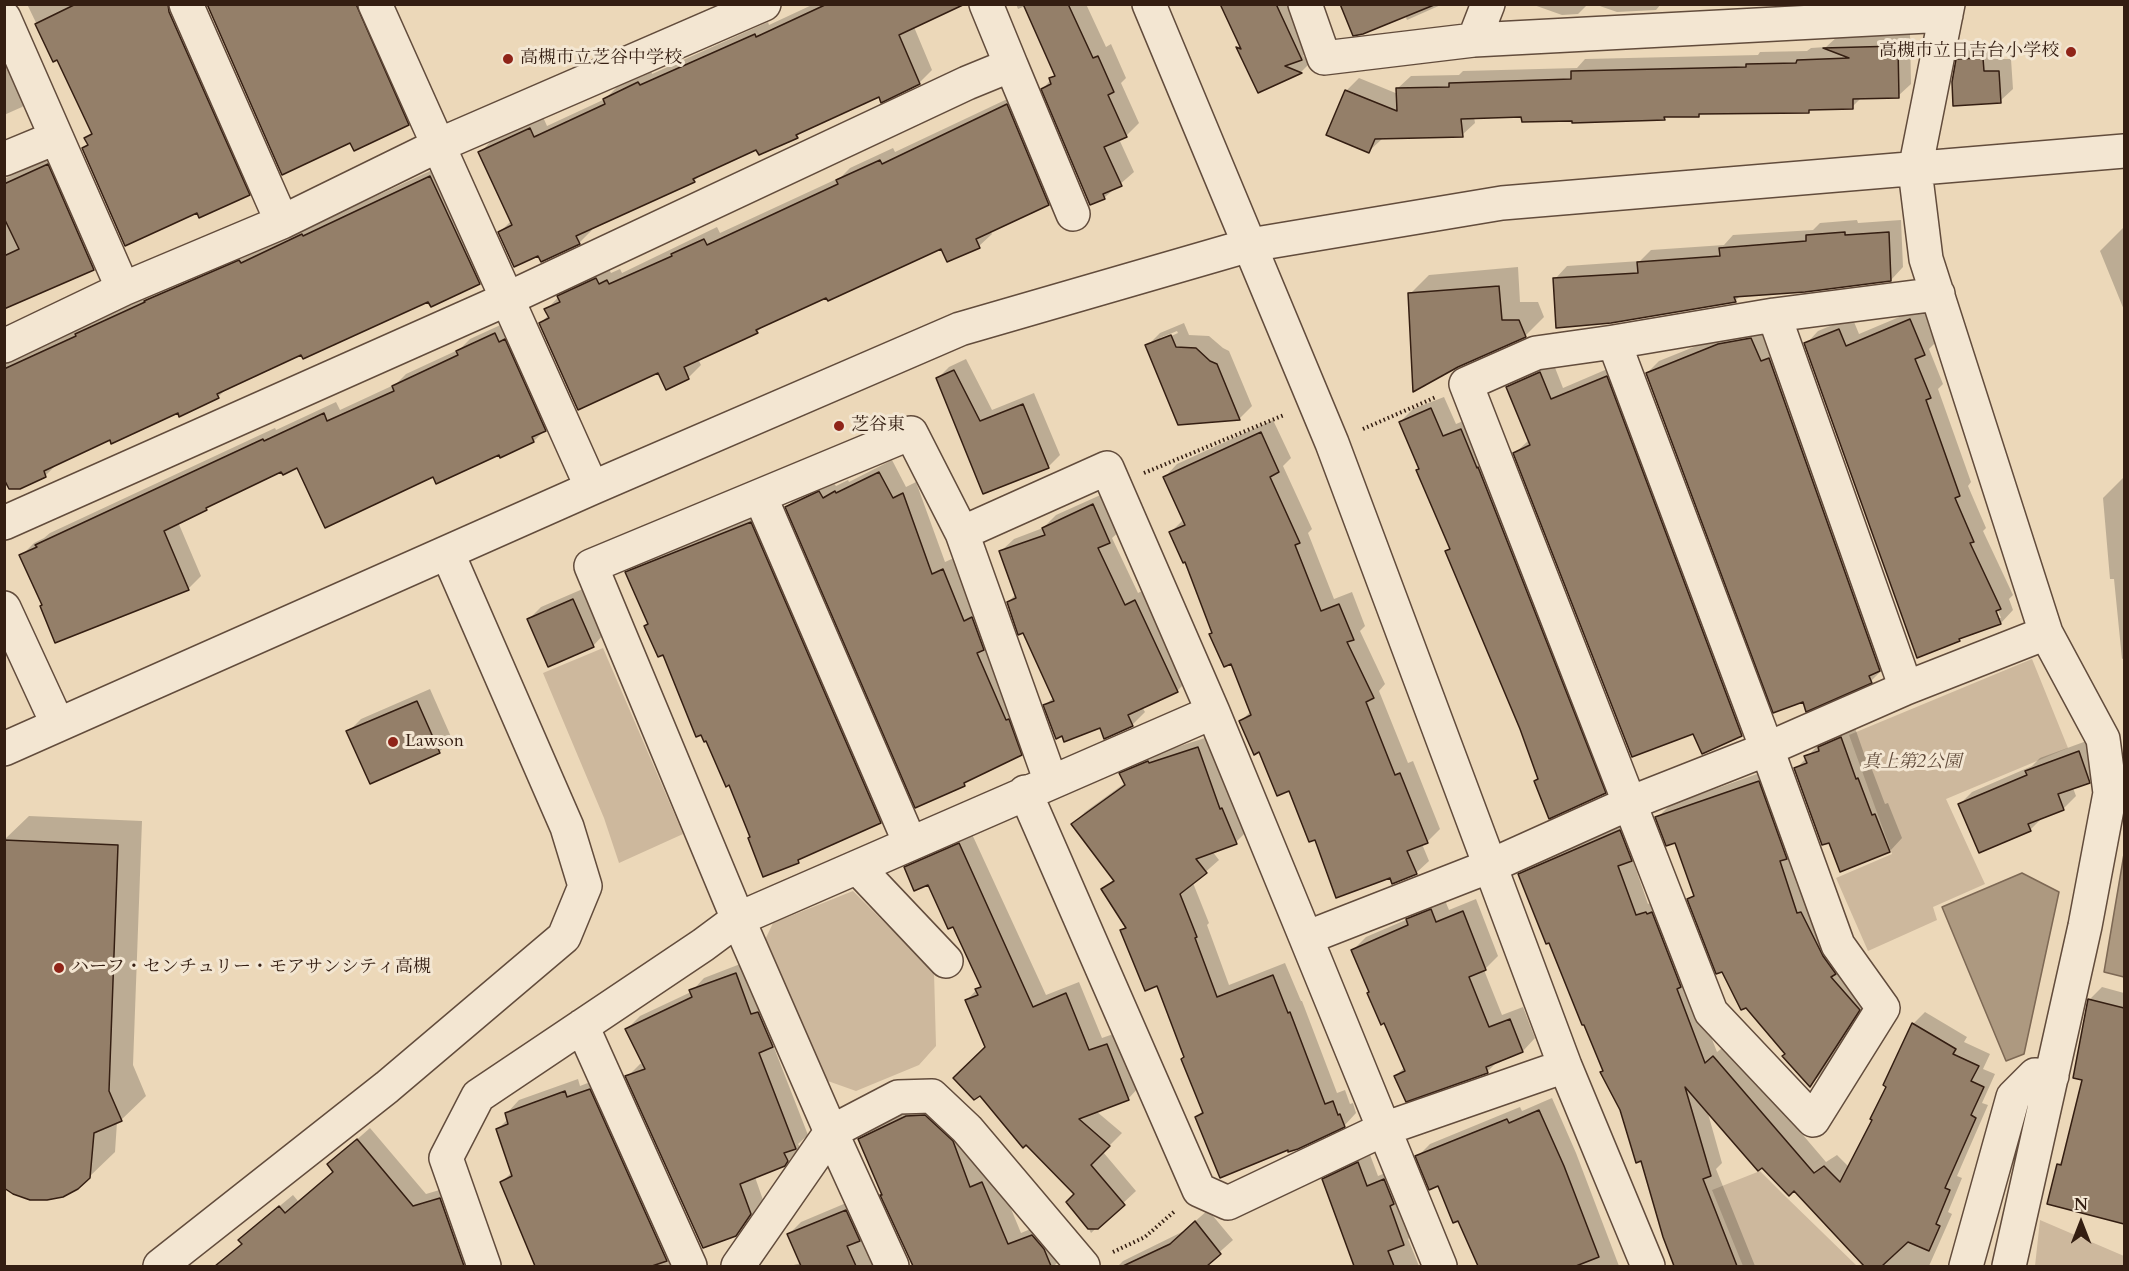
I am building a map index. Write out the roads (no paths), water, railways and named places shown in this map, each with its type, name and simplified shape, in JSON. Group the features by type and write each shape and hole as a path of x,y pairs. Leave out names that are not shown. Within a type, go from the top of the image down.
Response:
{"street":[{"path":"186,4 282,222"},
{"path":"375,4 592,488"},
{"path":"4,346 123,289 282,222 439,145 764,4"},
{"path":"986,4 1073,214"},
{"path":"1149,4 1332,443 1565,1066 1648,1266"},
{"path":"1305,4 1324,58 1683,17 1947,10 1915,170 1926,259 2046,633 2114,738 2110,793 2085,926 2009,1266"},
{"path":"1474,40 1487,6"},
{"path":"4,18 123,289"},
{"path":"4,523 507,299 966,83 1011,65"},
{"path":"4,159 55,138"},
{"path":"4,749 448,554 592,488 960,329 1250,245 1502,203 2124,151"},
{"path":"1614,342 1767,748 1838,945 1883,1008 1814,1120 1711,1012 1466,384 1536,353 1774,315 1938,294"},
{"path":"1774,315 1906,688"},
{"path":"892,1266 738,919 591,566 911,433 962,533 1038,787 1199,1190 1228,1203 1384,1129 1565,1066"},
{"path":"962,533 1107,468 1213,712 1440,1266"},
{"path":"760,496 910,843"},
{"path":"160,1266 387,1087 564,937 585,886 567,827 448,554"},
{"path":"4,608 58,725"},
{"path":"1306,938 1490,866 1630,803 1767,748 1906,688 2046,633"},
{"path":"484,1266 446,1158 478,1095 703,945 738,919 1213,712"},
{"path":"857,867 946,961"},
{"path":"582,1026 690,1266"},
{"path":"1966,1266 2013,1097 2035,1075 2052,1076"},
{"path":"738,1266 831,1132 898,1097 932,1096 967,1129 1094,1262"}],"place":[{"name":"高槻市立日吉台小学校","path":"2071,52"},
{"name":"高槻市立芝谷中学校","path":"508,59"},
{"name":"芝谷東","path":"839,426"},
{"name":"Lawson","path":"393,742"},
{"name":"ハーフ・センチュリー・モアサンシティ高槻","path":"59,968"}],"park label":[{"name":"真上第2公園","path":"1912,763"}]}
